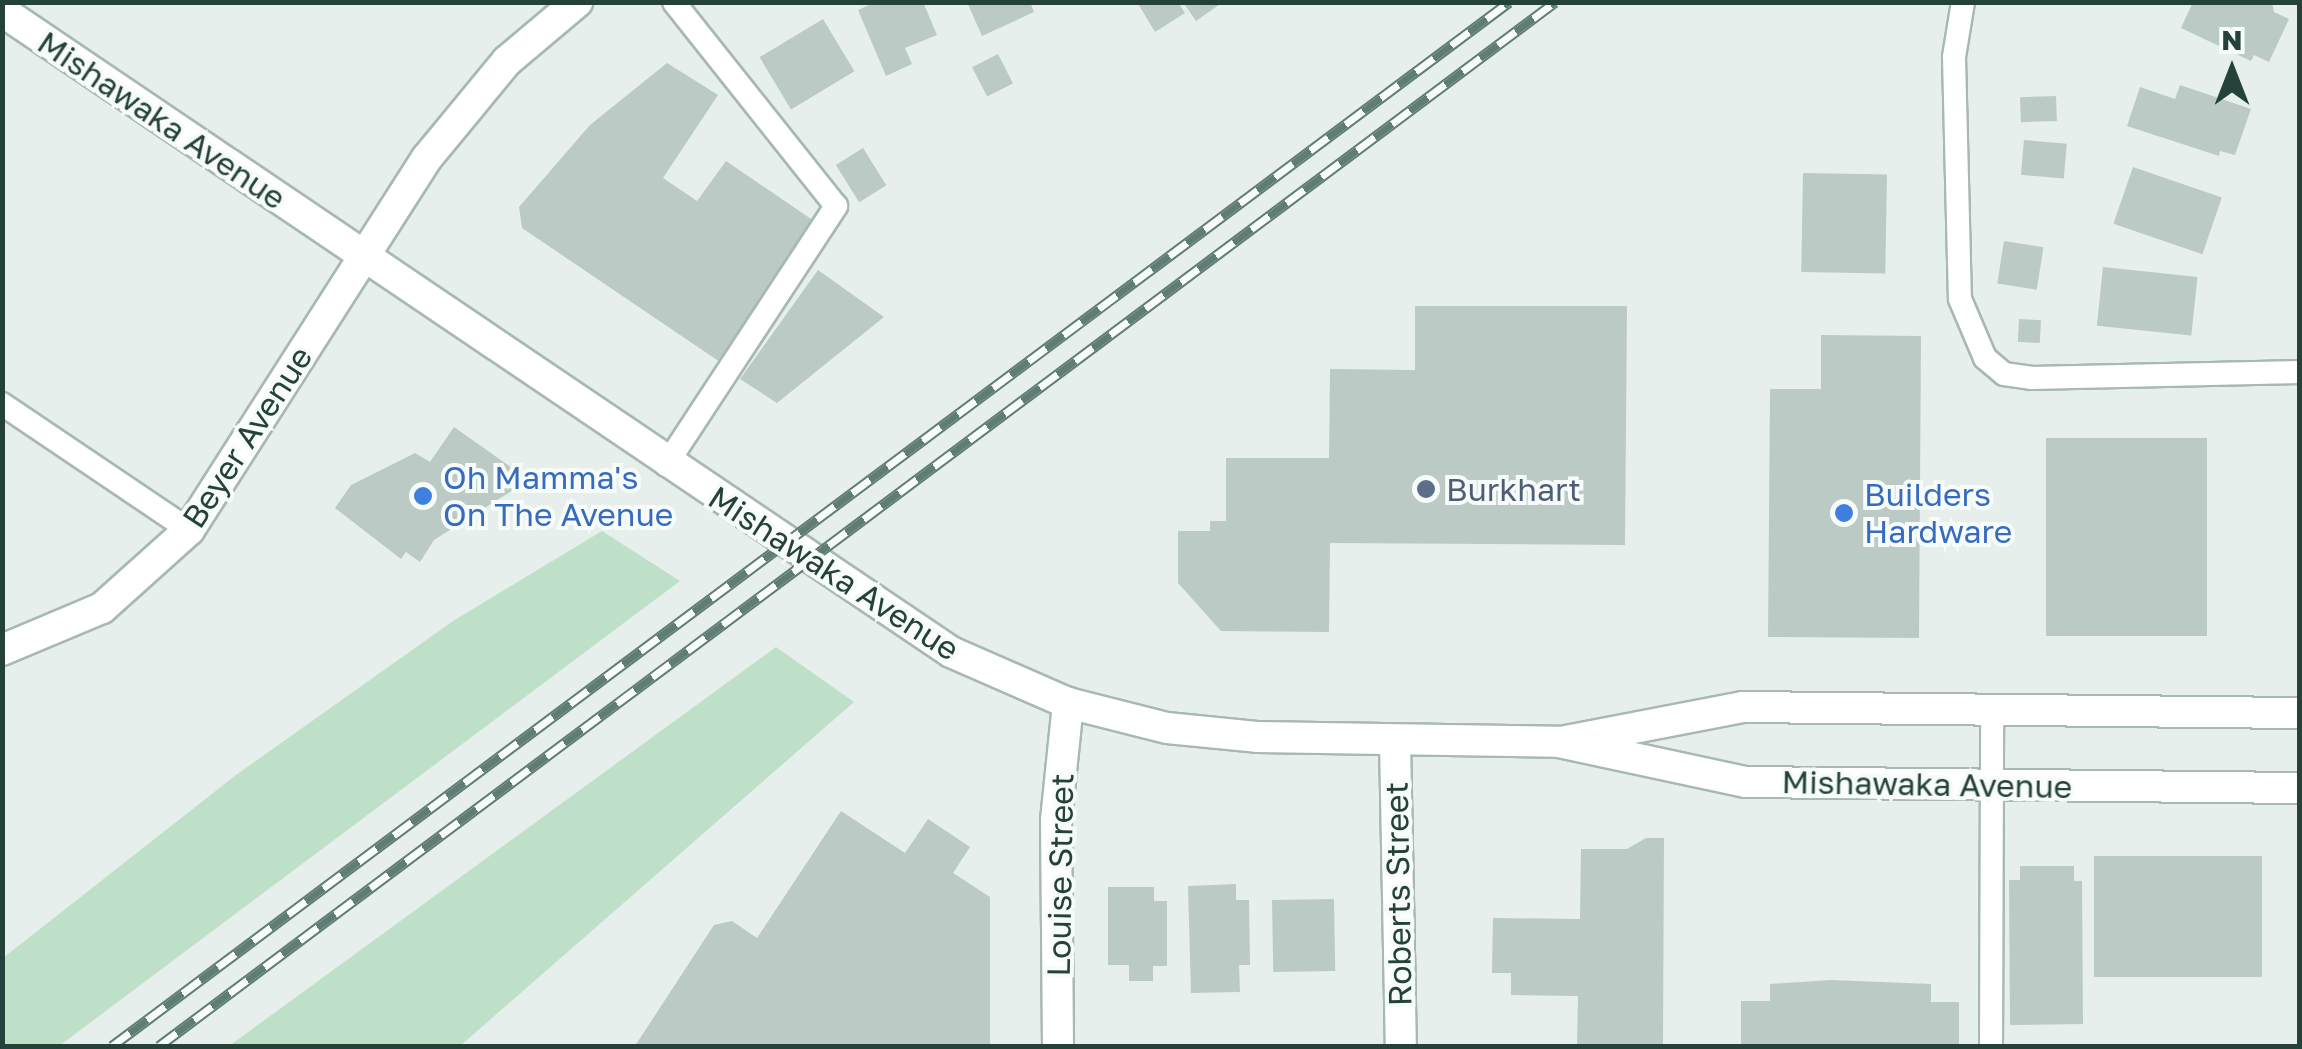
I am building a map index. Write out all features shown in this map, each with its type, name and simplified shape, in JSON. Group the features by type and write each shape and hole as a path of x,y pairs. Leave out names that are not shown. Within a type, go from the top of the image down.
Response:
{"main road":[{"name":"Beyer Avenue","path":"2,650 102,608 189,530 244,452 360,254 427,158 507,61 577,2"},
{"name":"Mishawaka Avenue","path":"2,12 666,465 951,652 1068,703 1167,728 1394,741 1558,742 1743,707 2300,712"},
{"name":"Louise Street","path":"1058,1046 1056,820 1068,703"},
{"name":"Roberts Street","path":"1394,741 1400,1046"},
{"name":"Mishawaka Avenue","path":"1558,742 1744,782 2300,788"}],"lane":[{"path":"666,465 836,206 674,2"},
{"path":"1963,2 1954,57 1960,299 1986,358 2004,374 2031,378 2300,372"},
{"path":"2,404 189,530"},
{"path":"1991,1046 1992,710"}],"green space":[{"path":"602,531 680,581 59,1046 3,1046 3,958 236,775 453,621"},
{"path":"776,647 854,702 460,1046 229,1046"}],"building":[{"path":"876,2 923,2 937,35 905,48 912,64 886,76 858,10"},
{"path":"967,2 1030,2 1034,12 982,36"},
{"path":"1137,2 1178,2 1185,13 1155,32"},
{"path":"1183,2 1223,2 1196,21"},
{"path":"2193,2 2272,2 2274,12 2289,19 2269,62 2254,55 2251,61 2181,28"},
{"path":"823,19 854,71 791,109 760,57"},
{"path":"998,54 1013,83 987,97 972,67"},
{"path":"667,63 718,95 663,178 697,201 726,161 814,221 720,362 522,228 519,207 590,125"},
{"path":"2180,85 2251,109 2235,155 2220,151 2219,156 2127,126 2140,87 2175,99"},
{"path":"2056,96 2057,121 2021,122 2020,97"},
{"path":"2024,140 2067,144 2064,179 2021,175"},
{"path":"863,148 886,185 859,202 836,165"},
{"path":"2133,167 2222,198 2202,254 2113,224"},
{"path":"1803,173 1887,174 1885,273 1801,272"},
{"path":"2004,241 2044,247 2037,290 1997,283"},
{"path":"2103,267 2197,277 2191,336 2097,326"},
{"path":"818,270 884,317 777,403 740,379"},
{"name":"Burkhart","path":"1415,306 1627,306 1625,545 1330,543 1329,632 1221,631 1178,583 1178,531 1210,531 1210,521 1226,521 1226,458 1329,458 1330,369 1415,370"},
{"path":"2019,319 2041,320 2040,343 2018,342"},
{"name":"Builders Hardware","path":"1821,335 1921,336 1919,638 1768,637 1770,389 1821,389"},
{"name":"Oh Mamma's On The Avenue","path":"454,427 529,480 434,540 420,562 406,552 401,559 335,508 351,485 415,453 430,462"},
{"path":"2046,438 2207,438 2207,636 2046,636"},
{"path":"841,811 905,853 928,819 970,847 953,873 990,897 990,1046 635,1046 714,925 732,921 757,938"},
{"path":"1646,838 1664,838 1663,1046 1577,1046 1578,996 1511,995 1511,973 1492,973 1493,918 1580,919 1581,849 1627,849"},
{"path":"2094,856 2262,856 2262,977 2094,977"},
{"path":"2020,866 2074,866 2074,881 2082,881 2083,1024 2010,1025 2009,880 2020,880"},
{"path":"1236,884 1236,900 1249,900 1250,965 1239,965 1240,992 1191,993 1188,886"},
{"path":"1108,887 1154,887 1154,901 1167,901 1167,966 1153,966 1153,981 1129,981 1129,965 1108,965"},
{"path":"1334,899 1335,971 1273,972 1272,900"},
{"path":"1831,980 1931,984 1931,1002 1959,1002 1959,1046 1741,1046 1741,1001 1770,1001 1770,984"}],"railway":[{"path":"112,1046 1509,2"},
{"path":"159,1046 1555,2"}],"place":[{"name":"Burkhart","path":"1426,489"},
{"name":"Oh Mamma's On The Avenue","path":"423,496"},
{"name":"Builders Hardware","path":"1844,513"}]}
